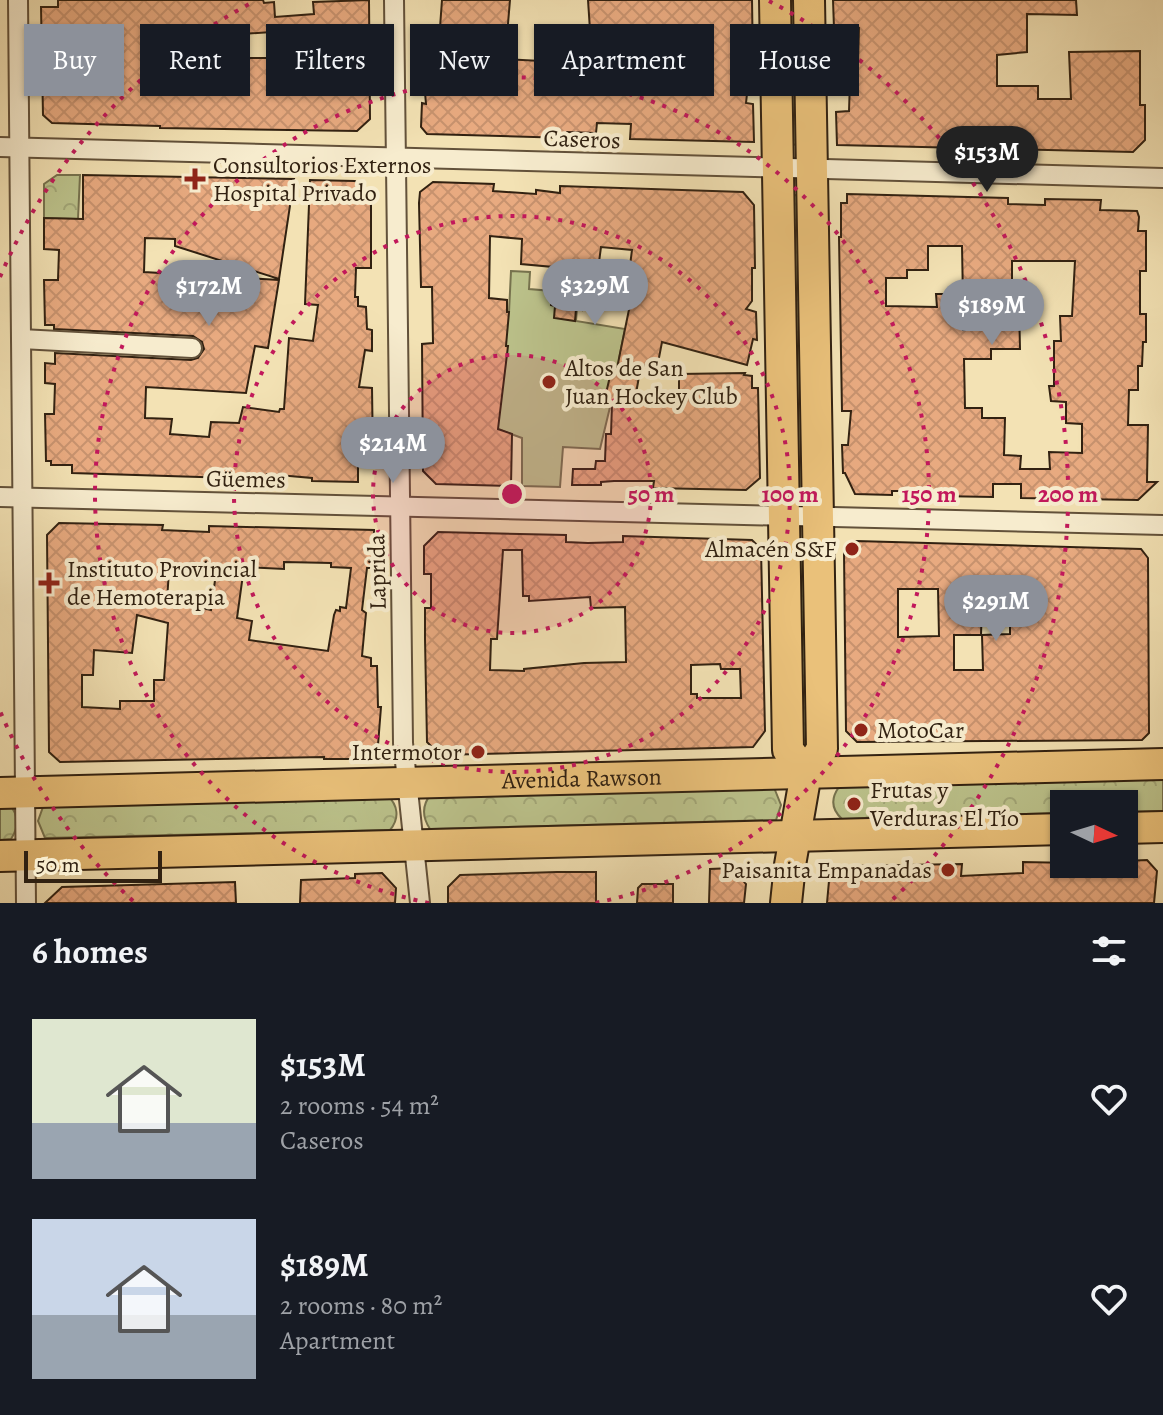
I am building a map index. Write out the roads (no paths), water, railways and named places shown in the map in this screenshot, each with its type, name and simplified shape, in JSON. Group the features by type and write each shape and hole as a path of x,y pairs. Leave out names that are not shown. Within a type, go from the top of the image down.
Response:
{"main road":[{"path":"775,0 788,750 806,773"},
{"path":"786,903 806,773 822,749 809,0"},
{"name":"Avenida Rawson","path":"12,792 1163,764"},
{"path":"1138,828 1163,827"},
{"path":"13,856 1050,829"}],"street":[{"path":"18,0 23,497 12,792 13,856 26,903"},
{"name":"Laprida","path":"394,0 403,743 420,903"},
{"name":"Caseros","path":"0,147 1163,178"},
{"path":"21,339 192,348"},
{"name":"Güemes","path":"0,497 1163,525"}],"place":[{"name":"Consultorios Externos Hospital Privado","path":"195,179"},
{"name":"Altos de San Juan Hockey Club","path":"549,382"},
{"name":"Almacén S&F","path":"852,549"},
{"name":"Instituto Provincial de Hemoterapia","path":"49,583"},
{"name":"MotoCar","path":"861,730"},
{"name":"Intermotor","path":"478,752"},
{"name":"Frutas y Verduras El Tío","path":"854,804"},
{"name":"Paisanita Empanadas","path":"948,870"}]}
